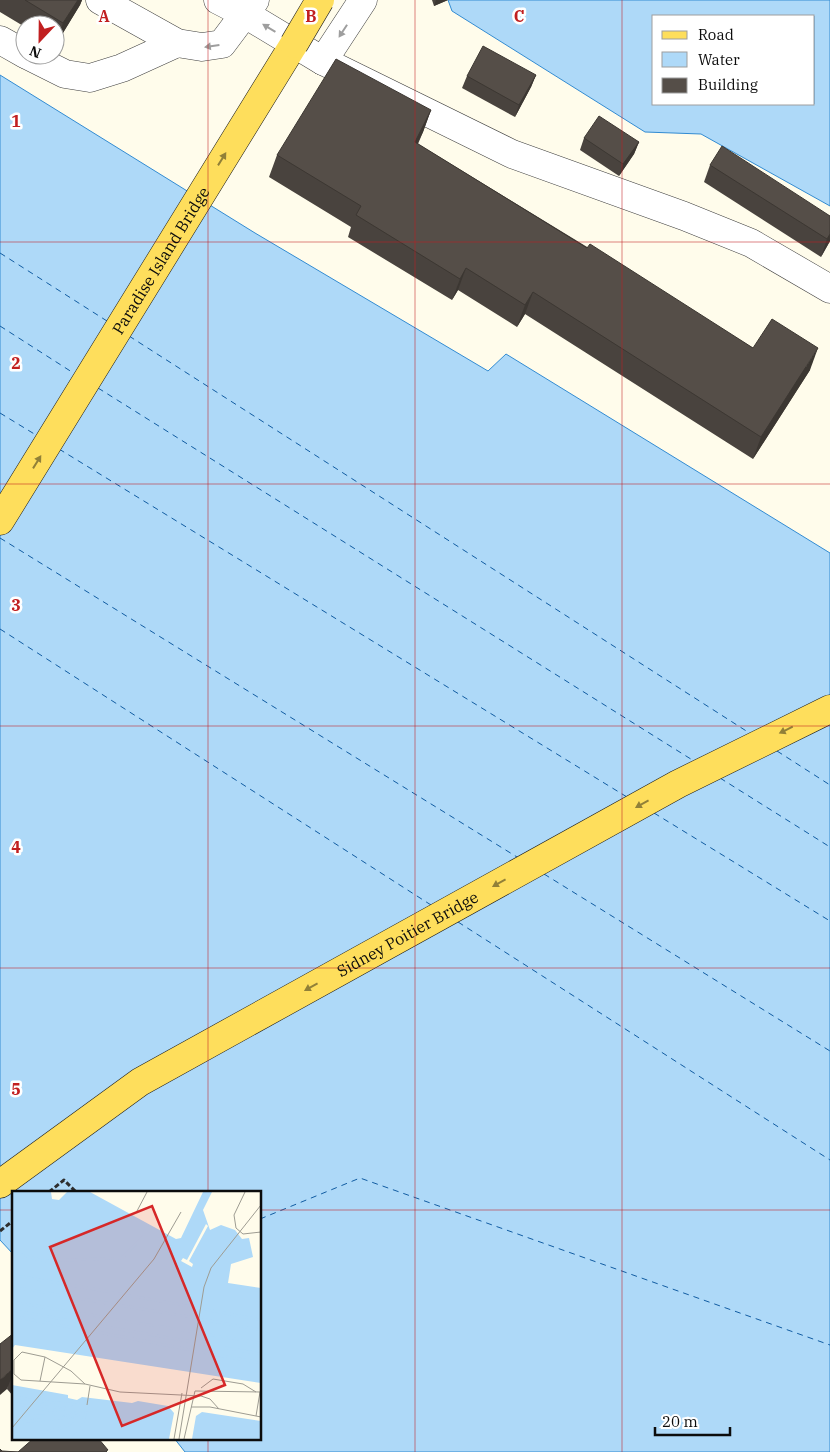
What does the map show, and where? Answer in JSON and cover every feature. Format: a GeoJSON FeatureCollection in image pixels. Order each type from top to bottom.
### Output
{"type":"FeatureCollection","features":[{"type":"Feature","properties":{"kind":"main road","name":"Paradise Island Bridge"},"geometry":{"type":"LineString","coordinates":[[0,521],[320,0]]}},
{"type":"Feature","properties":{"kind":"main road","name":"Sidney Poitier Bridge"},"geometry":{"type":"LineString","coordinates":[[0,1184],[140,1082],[678,784],[830,708]]}},
{"type":"Feature","properties":{"kind":"street"},"geometry":{"type":"LineString","coordinates":[[100,0],[178,43],[202,47],[222,44],[250,7]]}},
{"type":"Feature","properties":{"kind":"street"},"geometry":{"type":"LineString","coordinates":[[218,0],[250,7],[323,61],[512,154],[684,216],[751,243],[830,289]]}},
{"type":"Feature","properties":{"kind":"street"},"geometry":{"type":"LineString","coordinates":[[323,61],[363,0]]}},
{"type":"Feature","properties":{"kind":"street"},"geometry":{"type":"LineString","coordinates":[[0,40],[15,49]]}},
{"type":"Feature","properties":{"kind":"street"},"geometry":{"type":"LineString","coordinates":[[47,65],[65,74],[90,78],[122,68],[178,43]]}},
{"type":"Feature","properties":{"kind":"path"},"geometry":{"type":"LineString","coordinates":[[50,1191],[64,1180],[75,1191]]}},
{"type":"Feature","properties":{"kind":"path"},"geometry":{"type":"LineString","coordinates":[[0,1232],[12,1222]]}},
{"type":"Feature","properties":{"kind":"water"},"geometry":{"type":"Polygon","coordinates":[[[448,0],[830,0],[830,206],[701,134],[645,132],[452,11],[448,0]]]}},
{"type":"Feature","properties":{"kind":"water"},"geometry":{"type":"Polygon","coordinates":[[[0,75],[255,233],[488,371],[506,354],[830,553],[830,1452],[185,1452],[176,1440],[261,1440],[261,1191],[12,1191],[12,1253],[0,1240],[0,75]]]}},
{"type":"Feature","properties":{"kind":"building"},"geometry":{"type":"Polygon","coordinates":[[[25,0],[78,0],[65,20],[65,15],[50,15],[25,0]]]}},
{"type":"Feature","properties":{"kind":"building"},"geometry":{"type":"Polygon","coordinates":[[[483,46],[536,75],[519,105],[467,76],[483,46]]]}},
{"type":"Feature","properties":{"kind":"building"},"geometry":{"type":"Polygon","coordinates":[[[336,59],[431,110],[415,142],[587,248],[590,244],[753,348],[772,319],[818,348],[761,437],[533,292],[525,305],[466,268],[460,279],[356,215],[361,206],[277,155],[336,59]]]}},
{"type":"Feature","properties":{"kind":"building"},"geometry":{"type":"Polygon","coordinates":[[[599,116],[639,142],[623,164],[584,138],[599,116]]]}},
{"type":"Feature","properties":{"kind":"building"},"geometry":{"type":"Polygon","coordinates":[[[722,146],[830,216],[830,234],[827,239],[710,165],[722,146]]]}},
{"type":"Feature","properties":{"kind":"building"},"geometry":{"type":"Polygon","coordinates":[[[12,1335],[12,1370],[0,1380],[0,1344],[12,1335]]]}},
{"type":"Feature","properties":{"kind":"building"},"geometry":{"type":"Polygon","coordinates":[[[32,1440],[100,1440],[108,1450],[107,1452],[18,1452],[32,1440]]]}},
{"type":"Feature","properties":{"kind":"ferry route"},"geometry":{"type":"LineString","coordinates":[[0,253],[107,321]]}},
{"type":"Feature","properties":{"kind":"ferry route"},"geometry":{"type":"LineString","coordinates":[[0,326],[75,374]]}},
{"type":"Feature","properties":{"kind":"ferry route"},"geometry":{"type":"LineString","coordinates":[[129,336],[751,734]]}},
{"type":"Feature","properties":{"kind":"ferry route"},"geometry":{"type":"LineString","coordinates":[[98,388],[694,761]]}},
{"type":"Feature","properties":{"kind":"ferry route"},"geometry":{"type":"LineString","coordinates":[[0,413],[36,435]]}},
{"type":"Feature","properties":{"kind":"ferry route"},"geometry":{"type":"LineString","coordinates":[[59,449],[627,797]]}},
{"type":"Feature","properties":{"kind":"ferry route"},"geometry":{"type":"LineString","coordinates":[[0,538],[517,857]]}},
{"type":"Feature","properties":{"kind":"ferry route"},"geometry":{"type":"LineString","coordinates":[[0,629],[431,905]]}},
{"type":"Feature","properties":{"kind":"ferry route"},"geometry":{"type":"LineString","coordinates":[[777,751],[830,785]]}},
{"type":"Feature","properties":{"kind":"ferry route"},"geometry":{"type":"LineString","coordinates":[[720,778],[830,847]]}},
{"type":"Feature","properties":{"kind":"ferry route"},"geometry":{"type":"LineString","coordinates":[[654,813],[830,921]]}},
{"type":"Feature","properties":{"kind":"ferry route"},"geometry":{"type":"LineString","coordinates":[[544,874],[830,1051]]}},
{"type":"Feature","properties":{"kind":"ferry route"},"geometry":{"type":"LineString","coordinates":[[458,922],[830,1160]]}},
{"type":"Feature","properties":{"kind":"ferry route"},"geometry":{"type":"LineString","coordinates":[[261,1219],[360,1178],[830,1345]]}}]}
